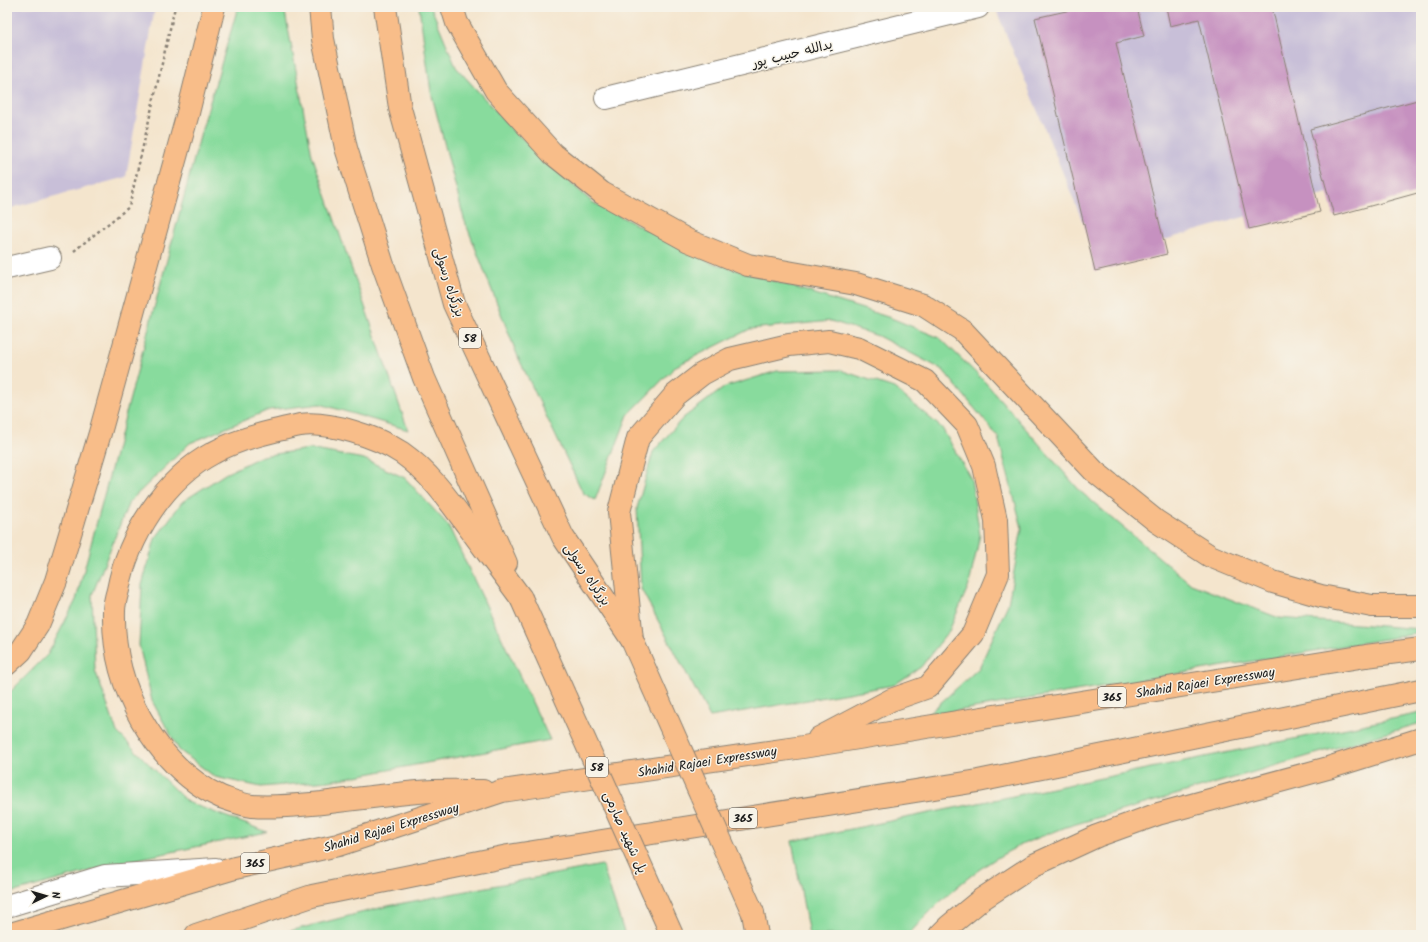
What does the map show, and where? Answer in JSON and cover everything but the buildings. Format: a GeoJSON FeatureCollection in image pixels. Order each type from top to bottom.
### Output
{"type":"FeatureCollection","features":[{"type":"Feature","properties":{"kind":"highway"},"geometry":{"type":"LineString","coordinates":[[7,664],[21,650],[38,625],[56,582],[100,433],[188,113],[214,7]]}},
{"type":"Feature","properties":{"kind":"highway","name":"58"},"geometry":{"type":"LineString","coordinates":[[320,7],[324,39],[346,148],[383,265],[424,378],[521,598]]}},
{"type":"Feature","properties":{"kind":"highway","name":"بزرگراه رسولی"},"geometry":{"type":"LineString","coordinates":[[386,7],[400,108],[454,304],[563,537],[632,640]]}},
{"type":"Feature","properties":{"kind":"highway"},"geometry":{"type":"LineString","coordinates":[[452,7],[456,23],[496,91],[553,154],[602,193],[689,241],[748,265],[856,284],[923,305],[962,330],[1094,470],[1156,521],[1210,556],[1273,582],[1321,596],[1372,606],[1421,606]]}},
{"type":"Feature","properties":{"kind":"highway"},"geometry":{"type":"LineString","coordinates":[[632,640],[619,512],[638,438],[675,395],[702,374],[730,359],[789,345],[829,342],[859,348],[925,381],[967,425],[984,466],[996,520],[998,574],[973,634],[928,687],[891,700],[803,746]]}},
{"type":"Feature","properties":{"kind":"highway"},"geometry":{"type":"LineString","coordinates":[[502,792],[422,791],[294,805],[249,806],[222,797],[204,788],[187,775],[172,762],[153,740],[134,706],[122,674],[115,643],[114,609],[120,577],[130,550],[142,526],[168,488],[191,468],[212,453],[255,435],[302,425],[332,427],[355,432],[378,440],[402,453],[437,484],[521,598]]}},
{"type":"Feature","properties":{"kind":"highway","name":"پل شهید صارمی"},"geometry":{"type":"LineString","coordinates":[[521,598],[672,935]]}},
{"type":"Feature","properties":{"kind":"highway","name":"58"},"geometry":{"type":"LineString","coordinates":[[632,640],[753,913],[757,935]]}},
{"type":"Feature","properties":{"kind":"highway","name":"Shahid Rajaei Expressway"},"geometry":{"type":"LineString","coordinates":[[7,934],[235,868],[338,845],[502,792],[803,746],[1366,656],[1421,649]]}},
{"type":"Feature","properties":{"kind":"highway","name":"365"},"geometry":{"type":"LineString","coordinates":[[196,935],[312,896],[508,856],[978,781],[1421,690]]}},
{"type":"Feature","properties":{"kind":"highway"},"geometry":{"type":"LineString","coordinates":[[940,935],[948,926],[982,899],[1034,865],[1097,836],[1158,814],[1328,768],[1421,739]]}},
{"type":"Feature","properties":{"kind":"street","name":"یدالله حبیب پور"},"geometry":{"type":"LineString","coordinates":[[606,98],[978,7]]}},
{"type":"Feature","properties":{"kind":"street"},"geometry":{"type":"LineString","coordinates":[[7,268],[50,258]]}},
{"type":"Feature","properties":{"kind":"street"},"geometry":{"type":"LineString","coordinates":[[7,906],[105,876],[235,868]]}},
{"type":"Feature","properties":{"kind":"path"},"geometry":{"type":"LineString","coordinates":[[50,258],[74,251],[129,207],[175,7]]}},
{"type":"Feature","properties":{"kind":"shaded area"},"geometry":{"type":"Polygon","coordinates":[[[7,7],[155,7],[126,177],[7,209],[7,7]]]}},
{"type":"Feature","properties":{"kind":"shaded area"},"geometry":{"type":"Polygon","coordinates":[[[995,7],[1421,7],[1421,166],[1098,259],[995,7]]]}},
{"type":"Feature","properties":{"kind":"green space"},"geometry":{"type":"Polygon","coordinates":[[[238,7],[284,7],[312,155],[408,430],[320,404],[269,410],[190,443],[129,502],[92,595],[95,670],[117,732],[187,802],[267,832],[119,863],[7,894],[7,695],[48,654],[76,600],[202,129],[238,7]]]}},
{"type":"Feature","properties":{"kind":"green space"},"geometry":{"type":"Polygon","coordinates":[[[419,7],[431,7],[456,67],[512,129],[592,202],[710,262],[891,318],[940,338],[985,382],[1081,492],[1191,584],[1279,618],[1421,629],[1421,633],[926,716],[979,668],[1008,604],[1022,528],[998,437],[943,370],[878,336],[831,321],[750,329],[676,366],[628,415],[595,500],[583,493],[518,357],[464,219],[431,92],[419,7]]]}},
{"type":"Feature","properties":{"kind":"green space"},"geometry":{"type":"Polygon","coordinates":[[[840,370],[894,388],[942,428],[971,479],[980,535],[969,585],[949,631],[921,667],[894,685],[710,717],[641,589],[637,508],[653,452],[683,418],[725,387],[777,371],[840,370]]]}},
{"type":"Feature","properties":{"kind":"green space"},"geometry":{"type":"Polygon","coordinates":[[[309,449],[364,459],[405,478],[448,525],[550,740],[329,781],[261,787],[215,777],[179,750],[152,701],[139,645],[142,585],[155,539],[182,502],[225,474],[262,456],[309,449]]]}},
{"type":"Feature","properties":{"kind":"green space"},"geometry":{"type":"Polygon","coordinates":[[[1421,713],[1421,723],[1066,827],[1029,841],[1001,855],[972,875],[932,909],[908,935],[809,935],[792,841],[1421,713]]]}},
{"type":"Feature","properties":{"kind":"green space"},"geometry":{"type":"Polygon","coordinates":[[[602,865],[625,935],[274,935],[388,906],[602,865]]]}}]}
